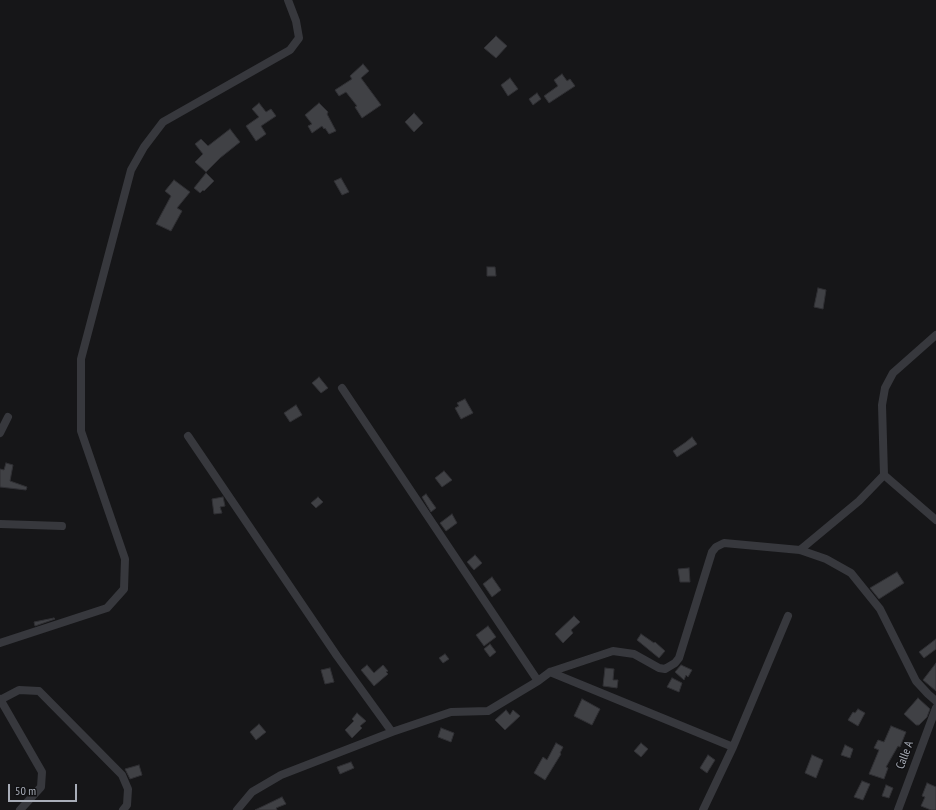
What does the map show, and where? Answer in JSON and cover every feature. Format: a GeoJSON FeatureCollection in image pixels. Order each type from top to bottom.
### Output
{"type":"FeatureCollection","features":[{"type":"Feature","properties":{"kind":"street"},"geometry":{"type":"LineString","coordinates":[[0,643],[108,608],[124,589],[125,559],[81,431],[81,359],[132,170],[144,147],[163,122],[290,50],[299,38],[296,21],[288,0]]}},
{"type":"Feature","properties":{"kind":"street"},"geometry":{"type":"LineString","coordinates":[[800,550],[859,502],[884,475],[882,406],[884,388],[893,373],[936,335]]}},
{"type":"Feature","properties":{"kind":"street"},"geometry":{"type":"LineString","coordinates":[[342,388],[538,681]]}},
{"type":"Feature","properties":{"kind":"street"},"geometry":{"type":"LineString","coordinates":[[0,433],[8,417]]}},
{"type":"Feature","properties":{"kind":"street"},"geometry":{"type":"LineString","coordinates":[[188,436],[337,656],[392,732]]}},
{"type":"Feature","properties":{"kind":"street"},"geometry":{"type":"LineString","coordinates":[[884,475],[936,520]]}},
{"type":"Feature","properties":{"kind":"street"},"geometry":{"type":"LineString","coordinates":[[0,524],[62,526]]}},
{"type":"Feature","properties":{"kind":"street"},"geometry":{"type":"LineString","coordinates":[[237,810],[252,792],[281,775],[392,732],[451,712],[488,711],[538,681],[550,672],[614,650],[634,654],[659,668],[665,669],[675,663],[679,658],[712,552],[716,547],[724,543],[800,550],[826,559],[851,572],[880,609],[916,681],[936,701]]}},
{"type":"Feature","properties":{"kind":"street"},"geometry":{"type":"LineString","coordinates":[[703,810],[733,747],[788,616]]}},
{"type":"Feature","properties":{"kind":"street"},"geometry":{"type":"LineString","coordinates":[[550,672],[733,747]]}},
{"type":"Feature","properties":{"kind":"street"},"geometry":{"type":"LineString","coordinates":[[20,810],[41,787],[42,772],[0,699],[19,690],[39,691],[122,775],[128,788],[127,805],[123,810]]}},
{"type":"Feature","properties":{"kind":"street","name":"Calle A"},"geometry":{"type":"LineString","coordinates":[[898,810],[936,708]]}},
{"type":"Feature","properties":{"kind":"building"},"geometry":{"type":"Polygon","coordinates":[[[496,36],[507,46],[496,58],[484,48],[496,36]]]}},
{"type":"Feature","properties":{"kind":"building"},"geometry":{"type":"Polygon","coordinates":[[[363,64],[369,71],[361,78],[381,105],[362,118],[355,107],[357,106],[346,92],[339,96],[335,90],[352,79],[350,76],[363,64]]]}},
{"type":"Feature","properties":{"kind":"building"},"geometry":{"type":"Polygon","coordinates":[[[562,74],[567,81],[570,79],[575,86],[549,103],[544,96],[558,86],[554,80],[562,74]]]}},
{"type":"Feature","properties":{"kind":"building"},"geometry":{"type":"Polygon","coordinates":[[[510,78],[518,89],[508,96],[501,85],[510,78]]]}},
{"type":"Feature","properties":{"kind":"building"},"geometry":{"type":"Polygon","coordinates":[[[537,93],[541,99],[533,105],[529,99],[537,93]]]}},
{"type":"Feature","properties":{"kind":"building"},"geometry":{"type":"Polygon","coordinates":[[[259,103],[266,112],[271,109],[276,116],[261,126],[266,134],[256,141],[246,126],[259,117],[252,109],[259,103]]]}},
{"type":"Feature","properties":{"kind":"building"},"geometry":{"type":"Polygon","coordinates":[[[319,103],[328,112],[327,114],[336,131],[329,134],[322,126],[312,133],[308,126],[312,124],[305,115],[319,103]]]}},
{"type":"Feature","properties":{"kind":"building"},"geometry":{"type":"Polygon","coordinates":[[[414,113],[423,123],[414,132],[405,122],[414,113]]]}},
{"type":"Feature","properties":{"kind":"building"},"geometry":{"type":"Polygon","coordinates":[[[230,129],[240,142],[220,158],[206,172],[195,162],[203,154],[195,144],[201,139],[208,146],[230,129]]]}},
{"type":"Feature","properties":{"kind":"building"},"geometry":{"type":"Polygon","coordinates":[[[206,173],[214,181],[200,193],[194,188],[206,173]]]}},
{"type":"Feature","properties":{"kind":"building"},"geometry":{"type":"Polygon","coordinates":[[[341,178],[349,192],[342,195],[334,181],[341,178]]]}},
{"type":"Feature","properties":{"kind":"building"},"geometry":{"type":"Polygon","coordinates":[[[174,180],[190,192],[177,208],[182,211],[171,231],[156,224],[171,196],[165,191],[174,180]]]}},
{"type":"Feature","properties":{"kind":"building"},"geometry":{"type":"Polygon","coordinates":[[[487,267],[495,267],[496,276],[487,276],[487,267]]]}},
{"type":"Feature","properties":{"kind":"building"},"geometry":{"type":"Polygon","coordinates":[[[818,288],[826,290],[823,309],[814,307],[818,288]]]}},
{"type":"Feature","properties":{"kind":"building"},"geometry":{"type":"Polygon","coordinates":[[[319,377],[328,388],[321,393],[312,383],[319,377]]]}},
{"type":"Feature","properties":{"kind":"building"},"geometry":{"type":"Polygon","coordinates":[[[465,399],[473,413],[461,419],[455,408],[459,406],[457,403],[465,399]]]}},
{"type":"Feature","properties":{"kind":"building"},"geometry":{"type":"Polygon","coordinates":[[[296,405],[302,415],[290,422],[284,413],[296,405]]]}},
{"type":"Feature","properties":{"kind":"building"},"geometry":{"type":"Polygon","coordinates":[[[692,437],[697,444],[677,457],[673,451],[692,437]]]}},
{"type":"Feature","properties":{"kind":"building"},"geometry":{"type":"Polygon","coordinates":[[[6,463],[13,465],[10,481],[27,487],[26,490],[0,487],[0,469],[4,470],[6,463]]]}},
{"type":"Feature","properties":{"kind":"building"},"geometry":{"type":"Polygon","coordinates":[[[444,471],[452,480],[442,487],[435,478],[444,471]]]}},
{"type":"Feature","properties":{"kind":"building"},"geometry":{"type":"Polygon","coordinates":[[[426,494],[436,508],[431,512],[422,497],[426,494]]]}},
{"type":"Feature","properties":{"kind":"building"},"geometry":{"type":"Polygon","coordinates":[[[223,497],[225,506],[220,507],[222,513],[214,514],[212,499],[223,497]]]}},
{"type":"Feature","properties":{"kind":"building"},"geometry":{"type":"Polygon","coordinates":[[[318,497],[323,502],[316,508],[311,503],[318,497]]]}},
{"type":"Feature","properties":{"kind":"building"},"geometry":{"type":"Polygon","coordinates":[[[452,514],[457,523],[446,531],[440,523],[452,514]]]}},
{"type":"Feature","properties":{"kind":"building"},"geometry":{"type":"Polygon","coordinates":[[[475,555],[482,563],[474,570],[467,562],[475,555]]]}},
{"type":"Feature","properties":{"kind":"building"},"geometry":{"type":"Polygon","coordinates":[[[689,568],[690,582],[680,582],[678,569],[689,568]]]}},
{"type":"Feature","properties":{"kind":"building"},"geometry":{"type":"Polygon","coordinates":[[[897,572],[904,583],[879,599],[870,588],[897,572]]]}},
{"type":"Feature","properties":{"kind":"building"},"geometry":{"type":"Polygon","coordinates":[[[492,577],[501,590],[492,597],[483,584],[492,577]]]}},
{"type":"Feature","properties":{"kind":"building"},"geometry":{"type":"Polygon","coordinates":[[[574,616],[580,622],[571,630],[573,633],[563,643],[555,634],[574,616]]]}},
{"type":"Feature","properties":{"kind":"building"},"geometry":{"type":"Polygon","coordinates":[[[55,619],[35,626],[34,622],[55,619]]]}},
{"type":"Feature","properties":{"kind":"building"},"geometry":{"type":"Polygon","coordinates":[[[488,626],[496,637],[484,646],[476,635],[488,626]]]}},
{"type":"Feature","properties":{"kind":"building"},"geometry":{"type":"Polygon","coordinates":[[[641,634],[654,643],[655,642],[665,651],[659,658],[637,640],[641,634]]]}},
{"type":"Feature","properties":{"kind":"building"},"geometry":{"type":"Polygon","coordinates":[[[936,639],[936,649],[924,658],[919,652],[936,639]]]}},
{"type":"Feature","properties":{"kind":"building"},"geometry":{"type":"Polygon","coordinates":[[[490,644],[496,652],[490,657],[484,649],[490,644]]]}},
{"type":"Feature","properties":{"kind":"building"},"geometry":{"type":"Polygon","coordinates":[[[445,654],[449,659],[443,663],[439,658],[445,654]]]}},
{"type":"Feature","properties":{"kind":"building"},"geometry":{"type":"Polygon","coordinates":[[[936,663],[936,691],[923,680],[936,663]]]}},
{"type":"Feature","properties":{"kind":"building"},"geometry":{"type":"Polygon","coordinates":[[[367,665],[374,673],[383,665],[388,671],[386,672],[388,674],[374,686],[361,670],[367,665]]]}},
{"type":"Feature","properties":{"kind":"building"},"geometry":{"type":"Polygon","coordinates":[[[681,665],[692,670],[688,677],[686,675],[684,680],[675,672],[681,665]]]}},
{"type":"Feature","properties":{"kind":"building"},"geometry":{"type":"Polygon","coordinates":[[[330,668],[334,682],[325,684],[321,670],[330,668]]]}},
{"type":"Feature","properties":{"kind":"building"},"geometry":{"type":"Polygon","coordinates":[[[605,668],[614,669],[613,680],[618,680],[617,688],[603,686],[605,668]]]}},
{"type":"Feature","properties":{"kind":"building"},"geometry":{"type":"Polygon","coordinates":[[[672,678],[682,683],[679,692],[667,687],[672,678]]]}},
{"type":"Feature","properties":{"kind":"building"},"geometry":{"type":"Polygon","coordinates":[[[918,698],[930,709],[927,717],[919,725],[916,725],[904,714],[918,698]]]}},
{"type":"Feature","properties":{"kind":"building"},"geometry":{"type":"Polygon","coordinates":[[[582,699],[600,709],[592,725],[574,716],[582,699]]]}},
{"type":"Feature","properties":{"kind":"building"},"geometry":{"type":"Polygon","coordinates":[[[858,709],[865,713],[858,726],[848,720],[853,712],[855,713],[858,709]]]}},
{"type":"Feature","properties":{"kind":"building"},"geometry":{"type":"Polygon","coordinates":[[[506,710],[510,715],[513,710],[520,716],[505,730],[495,720],[506,710]]]}},
{"type":"Feature","properties":{"kind":"building"},"geometry":{"type":"Polygon","coordinates":[[[357,713],[366,721],[360,726],[362,728],[352,738],[345,730],[354,721],[352,719],[357,713]]]}},
{"type":"Feature","properties":{"kind":"building"},"geometry":{"type":"Polygon","coordinates":[[[259,724],[266,732],[256,740],[250,732],[259,724]]]}},
{"type":"Feature","properties":{"kind":"building"},"geometry":{"type":"Polygon","coordinates":[[[891,726],[906,732],[900,747],[898,746],[886,767],[888,768],[884,779],[869,774],[879,750],[874,748],[878,740],[884,742],[891,726]]]}},
{"type":"Feature","properties":{"kind":"building"},"geometry":{"type":"Polygon","coordinates":[[[441,728],[454,733],[451,742],[438,737],[441,728]]]}},
{"type":"Feature","properties":{"kind":"building"},"geometry":{"type":"Polygon","coordinates":[[[556,743],[563,747],[560,753],[561,754],[545,780],[534,773],[543,757],[547,760],[556,743]]]}},
{"type":"Feature","properties":{"kind":"building"},"geometry":{"type":"Polygon","coordinates":[[[641,743],[648,749],[641,757],[634,751],[641,743]]]}},
{"type":"Feature","properties":{"kind":"building"},"geometry":{"type":"Polygon","coordinates":[[[845,745],[853,749],[850,758],[841,755],[845,745]]]}},
{"type":"Feature","properties":{"kind":"building"},"geometry":{"type":"Polygon","coordinates":[[[708,755],[715,760],[707,773],[700,768],[708,755]]]}},
{"type":"Feature","properties":{"kind":"building"},"geometry":{"type":"Polygon","coordinates":[[[812,755],[823,760],[816,778],[805,773],[812,755]]]}},
{"type":"Feature","properties":{"kind":"building"},"geometry":{"type":"Polygon","coordinates":[[[351,762],[354,768],[340,774],[337,767],[351,762]]]}},
{"type":"Feature","properties":{"kind":"building"},"geometry":{"type":"Polygon","coordinates":[[[139,765],[142,775],[130,779],[125,769],[139,765]]]}},
{"type":"Feature","properties":{"kind":"building"},"geometry":{"type":"Polygon","coordinates":[[[862,781],[870,784],[863,800],[854,797],[862,781]]]}},
{"type":"Feature","properties":{"kind":"building"},"geometry":{"type":"Polygon","coordinates":[[[927,783],[936,787],[936,810],[931,810],[921,806],[925,797],[922,796],[927,783]]]}},
{"type":"Feature","properties":{"kind":"building"},"geometry":{"type":"Polygon","coordinates":[[[886,785],[893,788],[889,798],[882,796],[886,785]]]}},
{"type":"Feature","properties":{"kind":"building"},"geometry":{"type":"Polygon","coordinates":[[[282,797],[286,804],[276,808],[277,810],[255,810],[282,797]]]}}]}
